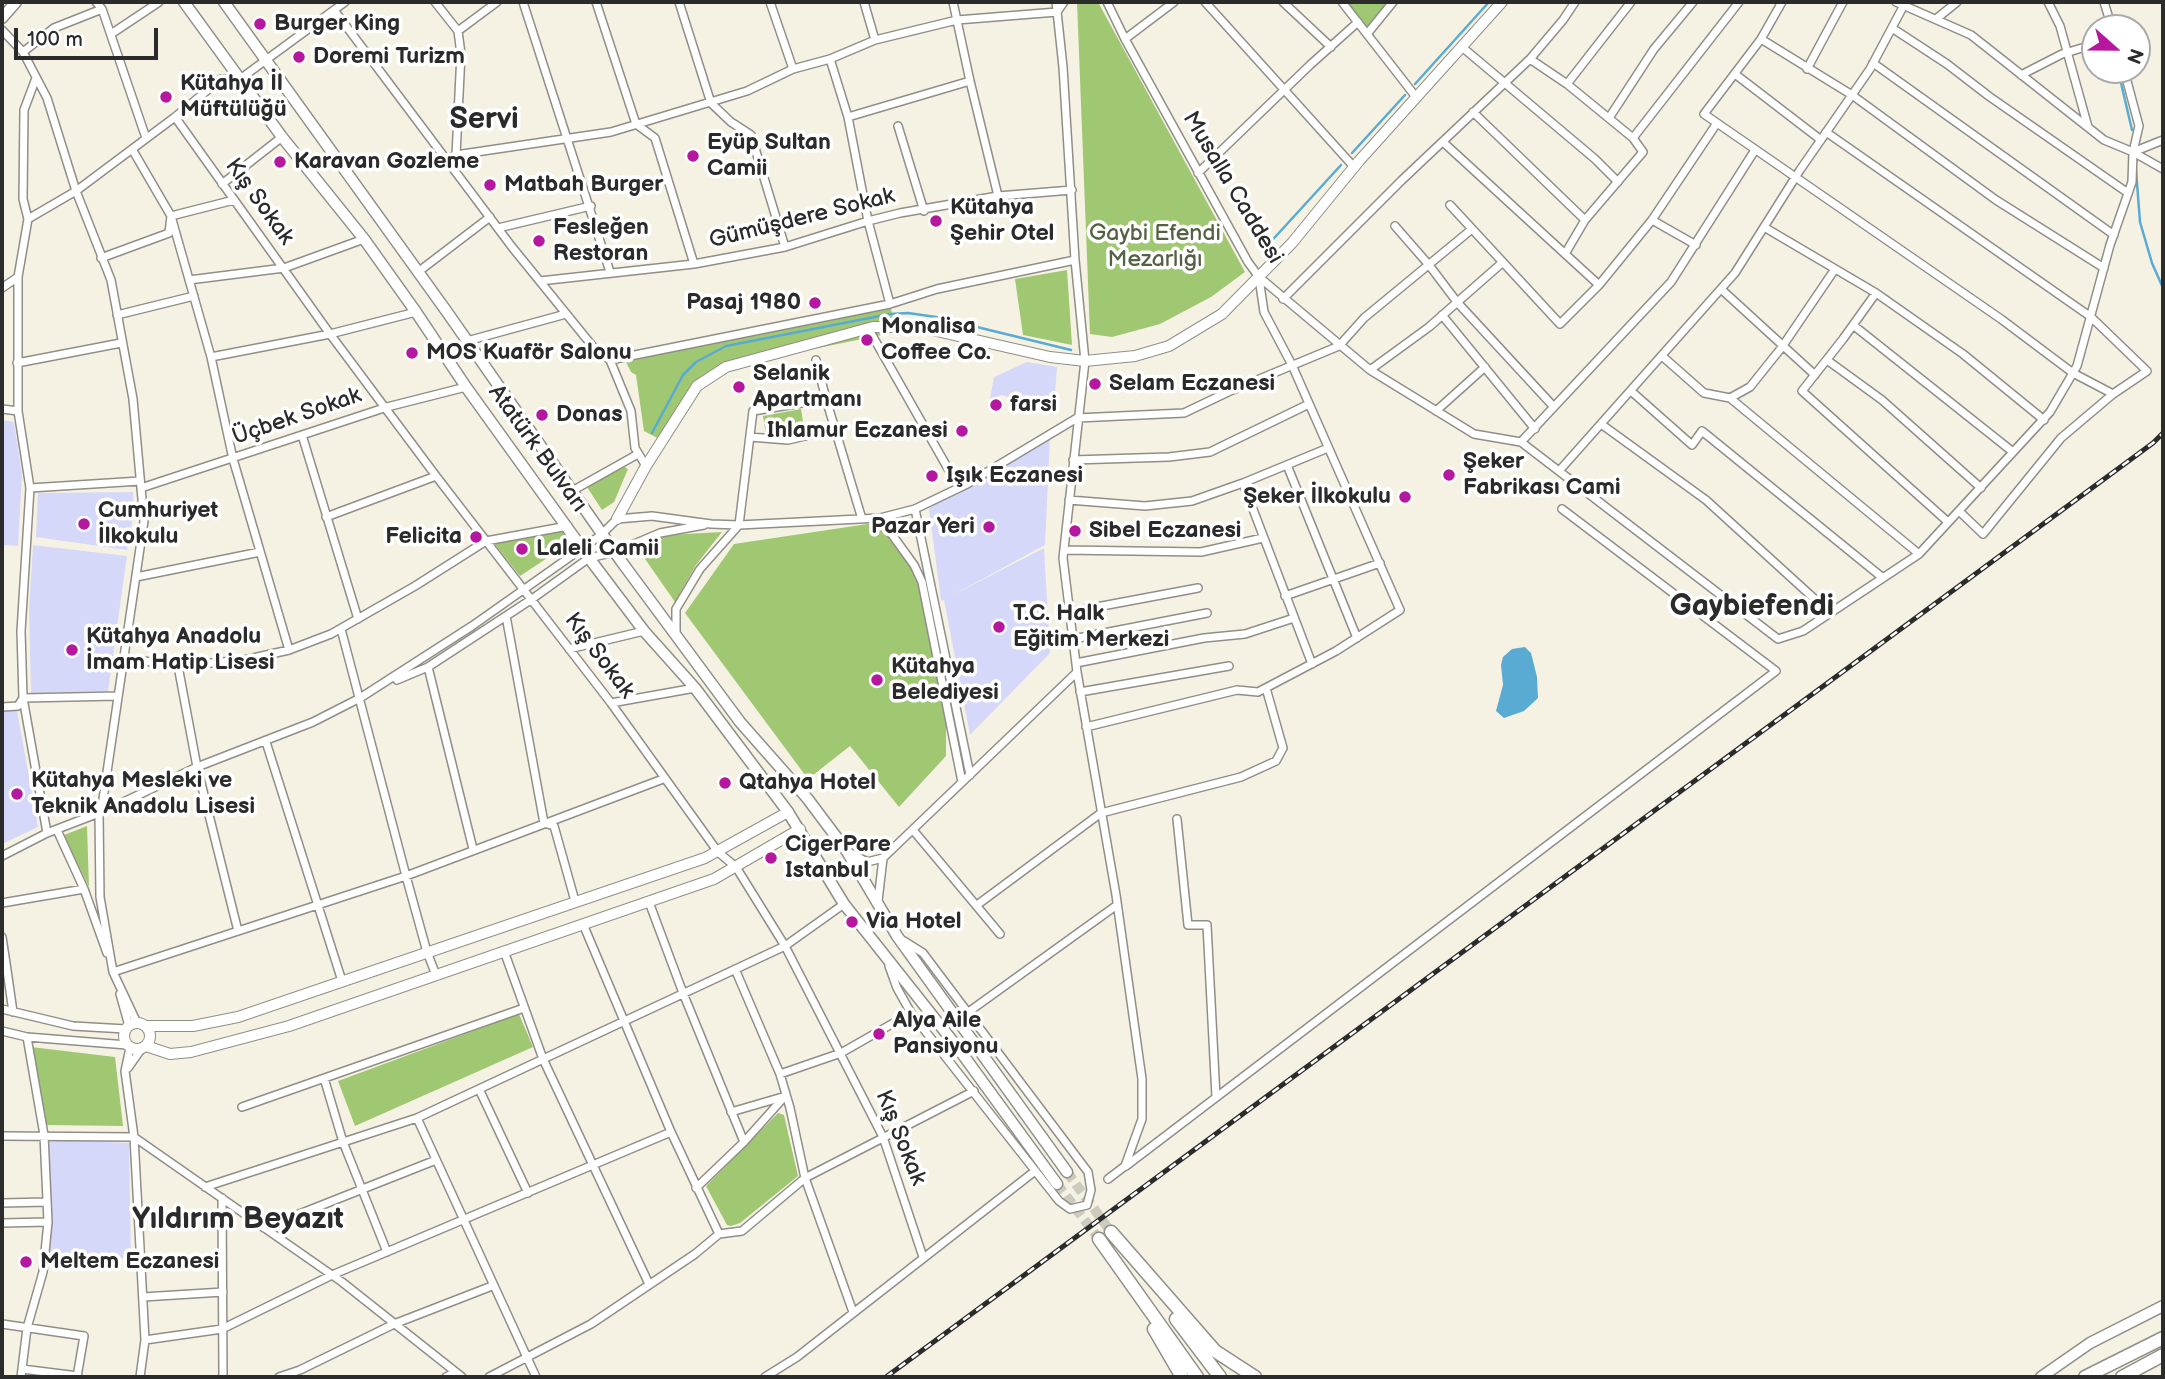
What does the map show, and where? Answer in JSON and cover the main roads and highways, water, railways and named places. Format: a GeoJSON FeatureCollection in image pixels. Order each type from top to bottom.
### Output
{"type":"FeatureCollection","features":[{"type":"Feature","properties":{"kind":"highway"},"geometry":{"type":"LineString","coordinates":[[1220,1377],[1111,1232],[1215,1351],[1255,1377]]}},
{"type":"Feature","properties":{"kind":"highway"},"geometry":{"type":"LineString","coordinates":[[1182,1377],[1099,1239],[1197,1377]]}},
{"type":"Feature","properties":{"kind":"highway"},"geometry":{"type":"LineString","coordinates":[[2085,1377],[2163,1338]]}},
{"type":"Feature","properties":{"kind":"highway"},"geometry":{"type":"LineString","coordinates":[[2122,1377],[2163,1355]]}},
{"type":"Feature","properties":{"kind":"main road","name":"Atatürk Bulvarı"},"geometry":{"type":"LineString","coordinates":[[184,2],[282,137],[364,239],[466,387],[644,631],[695,688],[788,812],[844,904],[958,1048],[1057,1184]]}},
{"type":"Feature","properties":{"kind":"main road","name":"Atatürk Bulvarı"},"geometry":{"type":"LineString","coordinates":[[224,2],[467,341],[601,535],[740,723],[807,798],[846,850],[897,936],[1067,1172]]}},
{"type":"Feature","properties":{"kind":"main road"},"geometry":{"type":"LineString","coordinates":[[2,18],[9,6]]}},
{"type":"Feature","properties":{"kind":"main road"},"geometry":{"type":"LineString","coordinates":[[788,812],[807,798]]}},
{"type":"Feature","properties":{"kind":"main road"},"geometry":{"type":"LineString","coordinates":[[2041,1377],[2090,1343],[2163,1306]]}},
{"type":"Feature","properties":{"kind":"water"},"geometry":{"type":"Polygon","coordinates":[[[1525,647],[1531,653],[1537,677],[1538,698],[1524,711],[1504,718],[1496,711],[1503,685],[1503,657],[1512,649],[1525,647]]]}},
{"type":"Feature","properties":{"kind":"waterway"},"geometry":{"type":"LineString","coordinates":[[1415,84],[1489,2]]}},
{"type":"Feature","properties":{"kind":"waterway"},"geometry":{"type":"LineString","coordinates":[[2121,84],[2132,130]]}},
{"type":"Feature","properties":{"kind":"waterway"},"geometry":{"type":"LineString","coordinates":[[1352,153],[1405,95]]}},
{"type":"Feature","properties":{"kind":"waterway"},"geometry":{"type":"LineString","coordinates":[[1266,247],[1341,165]]}},
{"type":"Feature","properties":{"kind":"waterway"},"geometry":{"type":"LineString","coordinates":[[2136,170],[2140,222],[2152,263],[2163,288]]}},
{"type":"Feature","properties":{"kind":"waterway"},"geometry":{"type":"LineString","coordinates":[[652,433],[683,375],[696,362],[726,346],[890,314],[908,313],[936,317],[1071,350]]}},
{"type":"Feature","properties":{"kind":"tunnel"},"geometry":{"type":"LineString","coordinates":[[1067,1172],[1111,1232]]}},
{"type":"Feature","properties":{"kind":"tunnel"},"geometry":{"type":"LineString","coordinates":[[1057,1184],[1099,1239]]}},
{"type":"Feature","properties":{"kind":"railway"},"geometry":{"type":"LineString","coordinates":[[886,1377],[2163,433]]}},
{"type":"Feature","properties":{"kind":"place","name":"Burger King"},"geometry":{"type":"Point","coordinates":[260,24]}},
{"type":"Feature","properties":{"kind":"place","name":"Doremi Turizm"},"geometry":{"type":"Point","coordinates":[299,57]}},
{"type":"Feature","properties":{"kind":"place","name":"Kütahya İl Müftülüğü"},"geometry":{"type":"Point","coordinates":[166,97]}},
{"type":"Feature","properties":{"kind":"place","name":"Eyüp Sultan Camii"},"geometry":{"type":"Point","coordinates":[693,156]}},
{"type":"Feature","properties":{"kind":"place","name":"Karavan Gozleme"},"geometry":{"type":"Point","coordinates":[280,162]}},
{"type":"Feature","properties":{"kind":"place","name":"Matbah Burger"},"geometry":{"type":"Point","coordinates":[490,185]}},
{"type":"Feature","properties":{"kind":"place","name":"Kütahya Şehir Otel"},"geometry":{"type":"Point","coordinates":[936,221]}},
{"type":"Feature","properties":{"kind":"place","name":"Fesleğen Restoran"},"geometry":{"type":"Point","coordinates":[539,241]}},
{"type":"Feature","properties":{"kind":"place","name":"Pasaj 1980"},"geometry":{"type":"Point","coordinates":[815,303]}},
{"type":"Feature","properties":{"kind":"place","name":"Monalisa Coffee Co."},"geometry":{"type":"Point","coordinates":[867,340]}},
{"type":"Feature","properties":{"kind":"place","name":"MOS Kuaför Salonu"},"geometry":{"type":"Point","coordinates":[412,353]}},
{"type":"Feature","properties":{"kind":"place","name":"Selam Eczanesi"},"geometry":{"type":"Point","coordinates":[1095,384]}},
{"type":"Feature","properties":{"kind":"place","name":"Selanik Apartmanı"},"geometry":{"type":"Point","coordinates":[739,387]}},
{"type":"Feature","properties":{"kind":"place","name":"farsi"},"geometry":{"type":"Point","coordinates":[996,405]}},
{"type":"Feature","properties":{"kind":"place","name":"Donas"},"geometry":{"type":"Point","coordinates":[542,415]}},
{"type":"Feature","properties":{"kind":"place","name":"Ihlamur Eczanesi"},"geometry":{"type":"Point","coordinates":[962,431]}},
{"type":"Feature","properties":{"kind":"place","name":"Şeker Fabrikası Cami"},"geometry":{"type":"Point","coordinates":[1449,475]}},
{"type":"Feature","properties":{"kind":"place","name":"Işık Eczanesi"},"geometry":{"type":"Point","coordinates":[932,476]}},
{"type":"Feature","properties":{"kind":"place","name":"Şeker İlkokulu"},"geometry":{"type":"Point","coordinates":[1405,497]}},
{"type":"Feature","properties":{"kind":"place","name":"Cumhuriyet İlkokulu"},"geometry":{"type":"Point","coordinates":[84,524]}},
{"type":"Feature","properties":{"kind":"place","name":"Pazar Yeri"},"geometry":{"type":"Point","coordinates":[989,527]}},
{"type":"Feature","properties":{"kind":"place","name":"Sibel Eczanesi"},"geometry":{"type":"Point","coordinates":[1075,531]}},
{"type":"Feature","properties":{"kind":"place","name":"Felicita"},"geometry":{"type":"Point","coordinates":[476,537]}},
{"type":"Feature","properties":{"kind":"place","name":"Laleli Camii"},"geometry":{"type":"Point","coordinates":[522,549]}},
{"type":"Feature","properties":{"kind":"place","name":"T.C. Halk Eğitim Merkezi"},"geometry":{"type":"Point","coordinates":[999,627]}},
{"type":"Feature","properties":{"kind":"place","name":"Kütahya Anadolu İmam Hatip Lisesi"},"geometry":{"type":"Point","coordinates":[72,650]}},
{"type":"Feature","properties":{"kind":"place","name":"Kütahya Belediyesi"},"geometry":{"type":"Point","coordinates":[877,680]}},
{"type":"Feature","properties":{"kind":"place","name":"Qtahya Hotel"},"geometry":{"type":"Point","coordinates":[725,783]}},
{"type":"Feature","properties":{"kind":"place","name":"Kütahya Mesleki ve Teknik Anadolu Lisesi"},"geometry":{"type":"Point","coordinates":[17,794]}},
{"type":"Feature","properties":{"kind":"place","name":"CigerPare Istanbul"},"geometry":{"type":"Point","coordinates":[771,858]}},
{"type":"Feature","properties":{"kind":"place","name":"Via Hotel"},"geometry":{"type":"Point","coordinates":[852,922]}},
{"type":"Feature","properties":{"kind":"place","name":"Alya Aile Pansiyonu"},"geometry":{"type":"Point","coordinates":[879,1034]}},
{"type":"Feature","properties":{"kind":"place","name":"Meltem Eczanesi"},"geometry":{"type":"Point","coordinates":[26,1262]}},
{"type":"Feature","properties":{"kind":"district","name":"Servi"},"geometry":{"type":"Point","coordinates":[484,120]}},
{"type":"Feature","properties":{"kind":"district","name":"Gaybiefendi"},"geometry":{"type":"Point","coordinates":[1752,607]}},
{"type":"Feature","properties":{"kind":"district","name":"Yıldırım Beyazıt"},"geometry":{"type":"Point","coordinates":[238,1220]}},
{"type":"Feature","properties":{"kind":"park label","name":"Gaybi Efendi Mezarlığı"},"geometry":{"type":"Point","coordinates":[1155,247]}}]}
